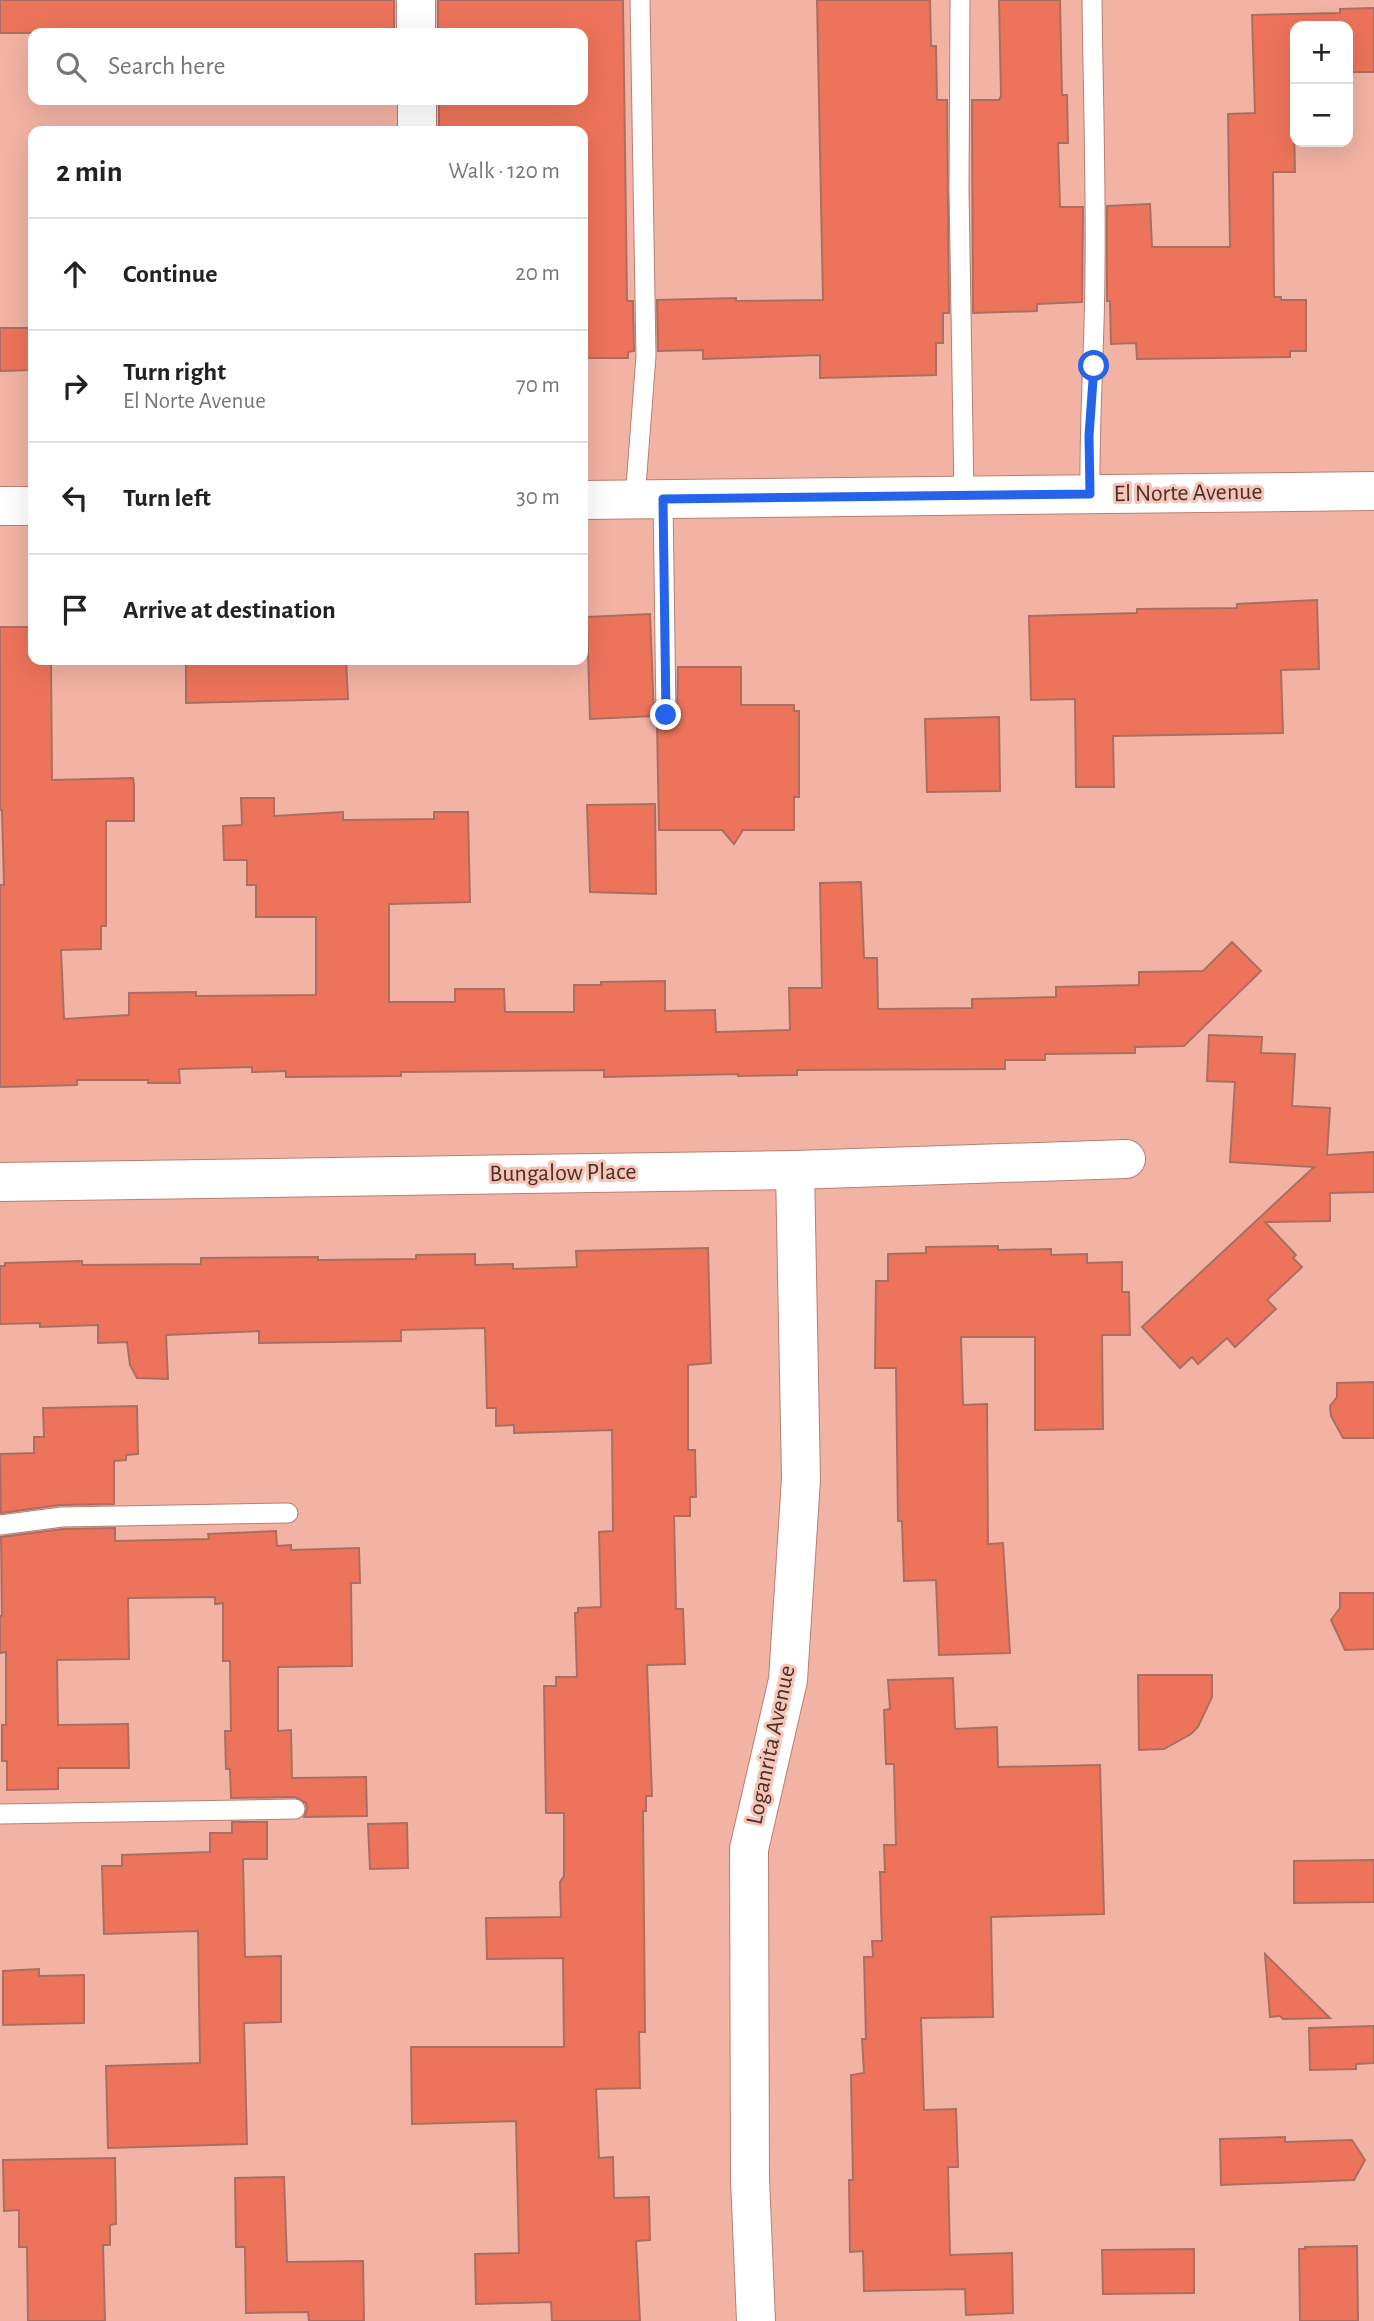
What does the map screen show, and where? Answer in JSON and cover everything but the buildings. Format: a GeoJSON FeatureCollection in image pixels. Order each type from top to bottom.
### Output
{"type":"FeatureCollection","features":[{"type":"Feature","properties":{"kind":"street"},"geometry":{"type":"LineString","coordinates":[[416,0],[416,28]]}},
{"type":"Feature","properties":{"kind":"street"},"geometry":{"type":"LineString","coordinates":[[417,105],[417,126]]}},
{"type":"Feature","properties":{"kind":"street","name":"El Norte Avenue"},"geometry":{"type":"LineString","coordinates":[[588,500],[1374,491]]}},
{"type":"Feature","properties":{"kind":"street"},"geometry":{"type":"LineString","coordinates":[[0,506],[28,506]]}},
{"type":"Feature","properties":{"kind":"street","name":"Bungalow Place"},"geometry":{"type":"LineString","coordinates":[[0,1182],[795,1170],[1126,1159]]}},
{"type":"Feature","properties":{"kind":"street","name":"Loganrita Avenue"},"geometry":{"type":"LineString","coordinates":[[756,2321],[750,2179],[749,1849],[789,1666],[801,1479],[795,1170]]}},
{"type":"Feature","properties":{"kind":"lane"},"geometry":{"type":"LineString","coordinates":[[640,0],[649,499],[666,715]]}},
{"type":"Feature","properties":{"kind":"lane"},"geometry":{"type":"LineString","coordinates":[[960,0],[959,189],[964,495]]}},
{"type":"Feature","properties":{"kind":"lane"},"geometry":{"type":"LineString","coordinates":[[1090,494],[1089,436],[1094,366],[1095,265],[1092,0]]}},
{"type":"Feature","properties":{"kind":"lane"},"geometry":{"type":"LineString","coordinates":[[0,1525],[62,1517],[288,1513]]}},
{"type":"Feature","properties":{"kind":"lane"},"geometry":{"type":"LineString","coordinates":[[0,1814],[295,1809]]}},
{"type":"Feature","properties":{"kind":"route"},"geometry":{"type":"LineString","coordinates":[[666,715],[663,499],[1090,494],[1089,436],[1094,366]]}}]}
